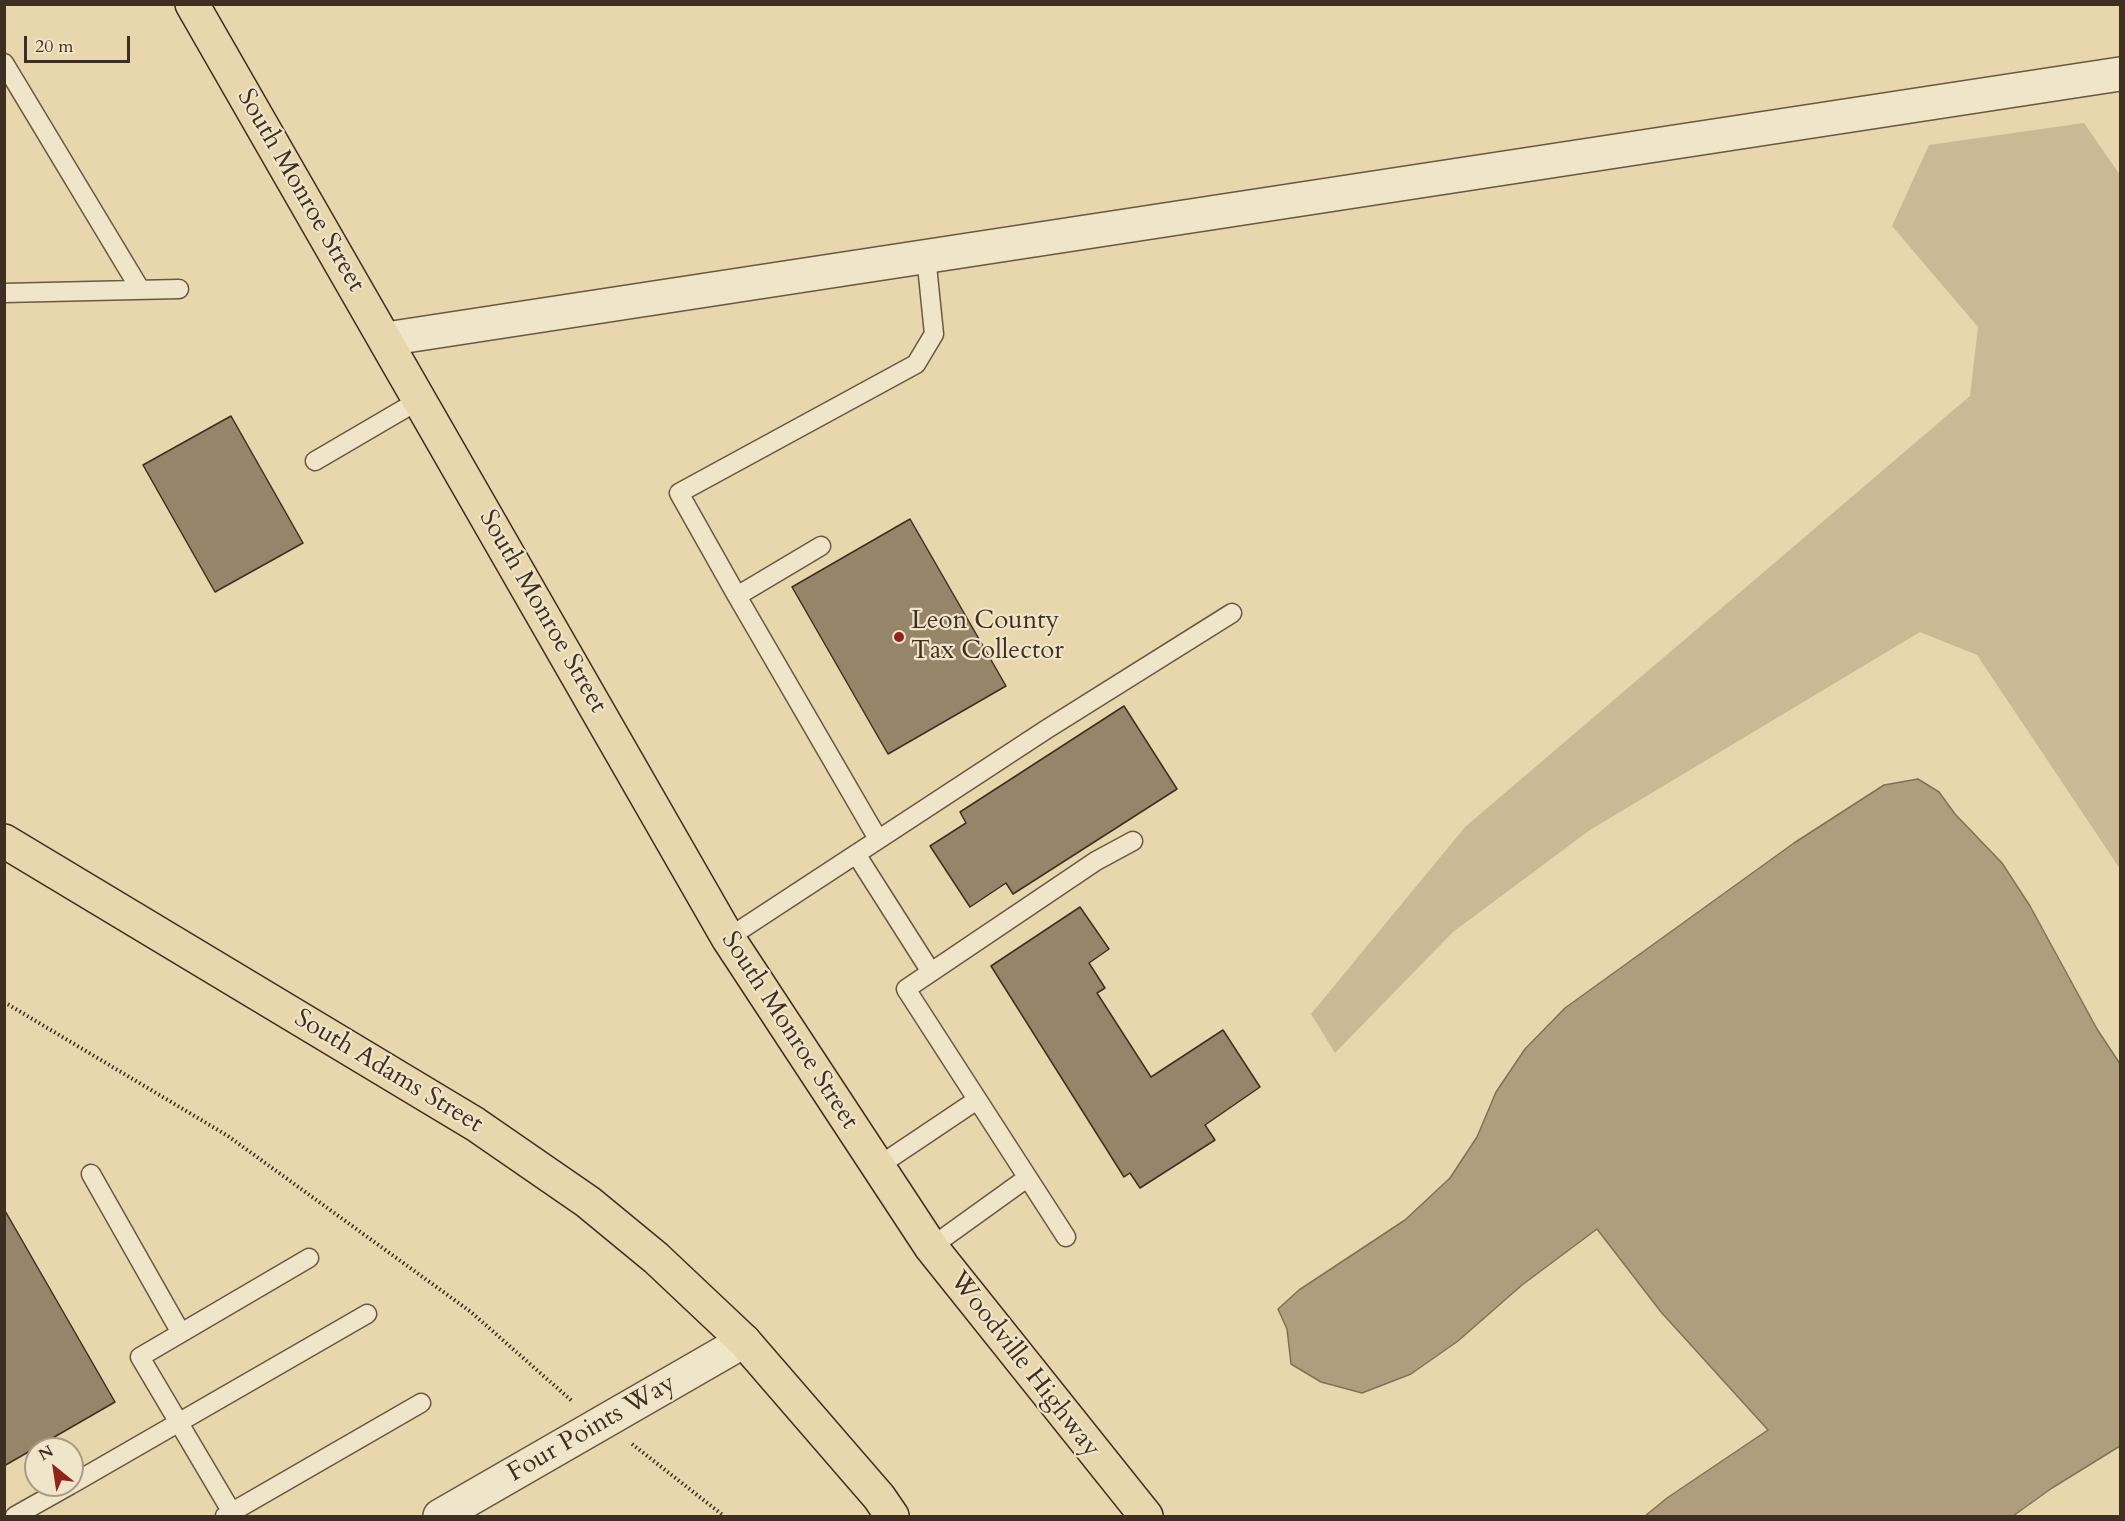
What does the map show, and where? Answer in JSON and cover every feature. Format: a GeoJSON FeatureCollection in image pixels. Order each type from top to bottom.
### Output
{"type":"FeatureCollection","features":[{"type":"Feature","properties":{"kind":"main road","name":"South Monroe Street"},"geometry":{"type":"LineString","coordinates":[[192,4],[421,399],[728,938],[907,1211]]}},
{"type":"Feature","properties":{"kind":"main road","name":"South Adams Street"},"geometry":{"type":"LineString","coordinates":[[4,841],[475,1124],[588,1202],[656,1258],[744,1341],[879,1497],[892,1516]]}},
{"type":"Feature","properties":{"kind":"main road","name":"Woodville Highway"},"geometry":{"type":"LineString","coordinates":[[907,1211],[931,1247],[1146,1516]]}},
{"type":"Feature","properties":{"kind":"street"},"geometry":{"type":"LineString","coordinates":[[386,339],[2121,74]]}},
{"type":"Feature","properties":{"kind":"street","name":"Four Points Way"},"geometry":{"type":"LineString","coordinates":[[440,1516],[744,1341]]}},
{"type":"Feature","properties":{"kind":"lane"},"geometry":{"type":"LineString","coordinates":[[4,63],[140,289]]}},
{"type":"Feature","properties":{"kind":"lane"},"geometry":{"type":"LineString","coordinates":[[878,839],[680,493],[916,364],[934,334],[926,256]]}},
{"type":"Feature","properties":{"kind":"lane"},"geometry":{"type":"LineString","coordinates":[[4,292],[179,289]]}},
{"type":"Feature","properties":{"kind":"lane"},"geometry":{"type":"LineString","coordinates":[[315,461],[421,399]]}},
{"type":"Feature","properties":{"kind":"lane"},"geometry":{"type":"LineString","coordinates":[[737,596],[821,546]]}},
{"type":"Feature","properties":{"kind":"lane"},"geometry":{"type":"LineString","coordinates":[[728,938],[878,839],[1232,613]]}},
{"type":"Feature","properties":{"kind":"lane"},"geometry":{"type":"LineString","coordinates":[[1066,1237],[906,989],[1096,861],[1132,841]]}},
{"type":"Feature","properties":{"kind":"lane"},"geometry":{"type":"LineString","coordinates":[[855,854],[931,972]]}},
{"type":"Feature","properties":{"kind":"lane"},"geometry":{"type":"LineString","coordinates":[[877,1167],[977,1100]]}},
{"type":"Feature","properties":{"kind":"lane"},"geometry":{"type":"LineString","coordinates":[[91,1174],[182,1333]]}},
{"type":"Feature","properties":{"kind":"lane"},"geometry":{"type":"LineString","coordinates":[[931,1247],[1027,1178]]}},
{"type":"Feature","properties":{"kind":"lane"},"geometry":{"type":"LineString","coordinates":[[309,1258],[140,1358],[230,1515],[421,1403]]}},
{"type":"Feature","properties":{"kind":"lane"},"geometry":{"type":"LineString","coordinates":[[84,1477],[367,1314]]}},
{"type":"Feature","properties":{"kind":"lane"},"geometry":{"type":"LineString","coordinates":[[15,1516],[48,1497]]}},
{"type":"Feature","properties":{"kind":"path"},"geometry":{"type":"LineString","coordinates":[[4,1002],[228,1136],[471,1312],[579,1407],[603,1421],[724,1516]]}},
{"type":"Feature","properties":{"kind":"shaded area"},"geometry":{"type":"Polygon","coordinates":[[[2084,123],[2120,175],[2120,869],[1977,655],[1920,632],[1590,830],[1453,932],[1335,1053],[1311,1014],[1465,827],[1970,396],[1978,327],[1892,226],[1929,145],[2084,123]]]}},
{"type":"Feature","properties":{"kind":"shaded area"},"geometry":{"type":"Polygon","coordinates":[[[1918,779],[1939,792],[1955,814],[2002,863],[2030,906],[2097,1029],[2120,1064],[2120,1446],[2052,1488],[2013,1516],[1645,1516],[1667,1498],[1768,1430],[1661,1312],[1597,1229],[1522,1285],[1458,1341],[1411,1374],[1362,1393],[1321,1382],[1291,1364],[1287,1329],[1278,1309],[1299,1290],[1405,1220],[1450,1178],[1477,1137],[1496,1092],[1525,1049],[1565,1008],[1794,843],[1884,785],[1918,779]]]}},
{"type":"Feature","properties":{"kind":"building"},"geometry":{"type":"Polygon","coordinates":[[[231,416],[303,543],[215,592],[143,465],[231,416]]]}},
{"type":"Feature","properties":{"kind":"building","name":"Leon County Tax Collector"},"geometry":{"type":"Polygon","coordinates":[[[910,519],[1006,686],[888,754],[792,587],[910,519]]]}},
{"type":"Feature","properties":{"kind":"building"},"geometry":{"type":"Polygon","coordinates":[[[1124,706],[1177,789],[1013,894],[1006,883],[970,907],[930,846],[966,823],[960,812],[1124,706]]]}},
{"type":"Feature","properties":{"kind":"building"},"geometry":{"type":"Polygon","coordinates":[[[1080,907],[1109,949],[1089,963],[1105,988],[1097,993],[1151,1077],[1223,1030],[1260,1087],[1205,1125],[1215,1140],[1140,1188],[1130,1173],[1124,1177],[991,966],[1080,907]]]}},
{"type":"Feature","properties":{"kind":"building"},"geometry":{"type":"Polygon","coordinates":[[[4,1209],[115,1402],[54,1437],[24,1437],[24,1454],[4,1466],[4,1209]]]}},
{"type":"Feature","properties":{"kind":"place","name":"Leon County Tax Collector"},"geometry":{"type":"Point","coordinates":[899,637]}}]}
